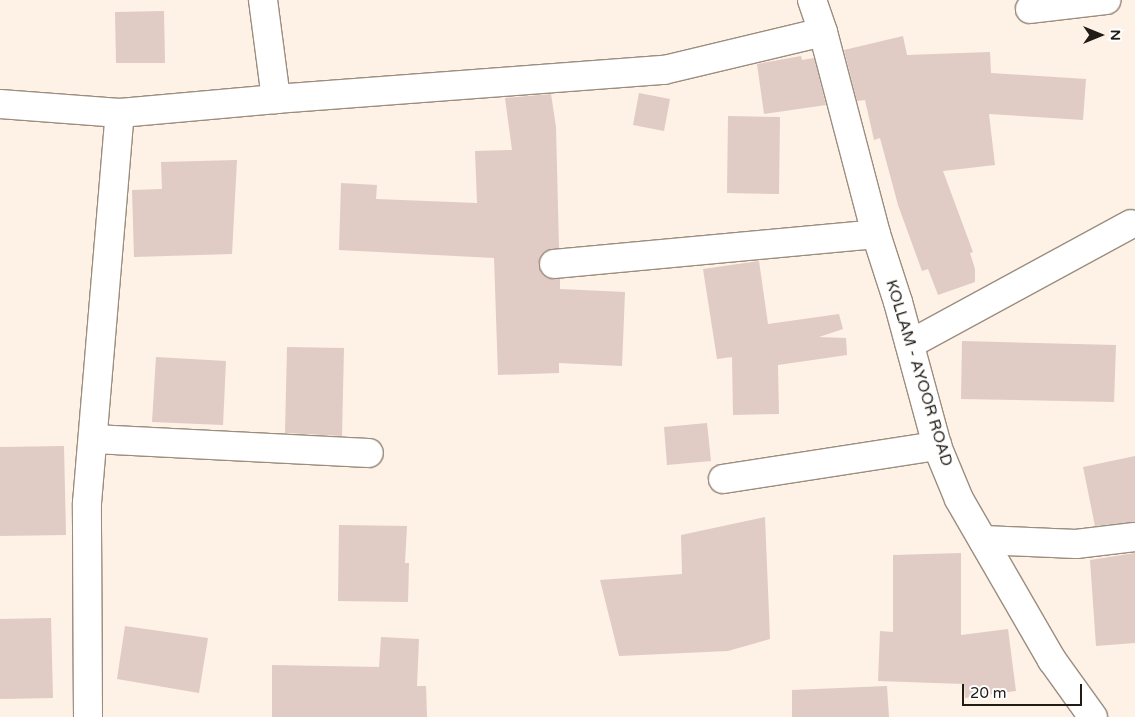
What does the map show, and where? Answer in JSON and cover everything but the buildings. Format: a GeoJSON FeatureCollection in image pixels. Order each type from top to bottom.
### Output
{"type":"FeatureCollection","features":[{"type":"Feature","properties":{"kind":"street"},"geometry":{"type":"LineString","coordinates":[[264,0],[276,98]]}},
{"type":"Feature","properties":{"kind":"street","name":"KOLLAM - AYOOR ROAD"},"geometry":{"type":"LineString","coordinates":[[812,0],[823,32],[876,234],[910,344],[937,446],[959,499],[1052,660],[1093,717]]}},
{"type":"Feature","properties":{"kind":"street"},"geometry":{"type":"LineString","coordinates":[[1030,8],[1106,0]]}},
{"type":"Feature","properties":{"kind":"street"},"geometry":{"type":"LineString","coordinates":[[0,104],[120,113],[276,98],[664,70],[823,32]]}},
{"type":"Feature","properties":{"kind":"street"},"geometry":{"type":"LineString","coordinates":[[88,717],[87,504],[120,113]]}},
{"type":"Feature","properties":{"kind":"street"},"geometry":{"type":"LineString","coordinates":[[910,344],[1131,224]]}},
{"type":"Feature","properties":{"kind":"street"},"geometry":{"type":"LineString","coordinates":[[554,264],[876,234]]}},
{"type":"Feature","properties":{"kind":"street"},"geometry":{"type":"LineString","coordinates":[[93,439],[369,453]]}},
{"type":"Feature","properties":{"kind":"street"},"geometry":{"type":"LineString","coordinates":[[723,479],[937,446]]}},
{"type":"Feature","properties":{"kind":"street"},"geometry":{"type":"LineString","coordinates":[[983,540],[1076,544],[1135,537]]}}]}
